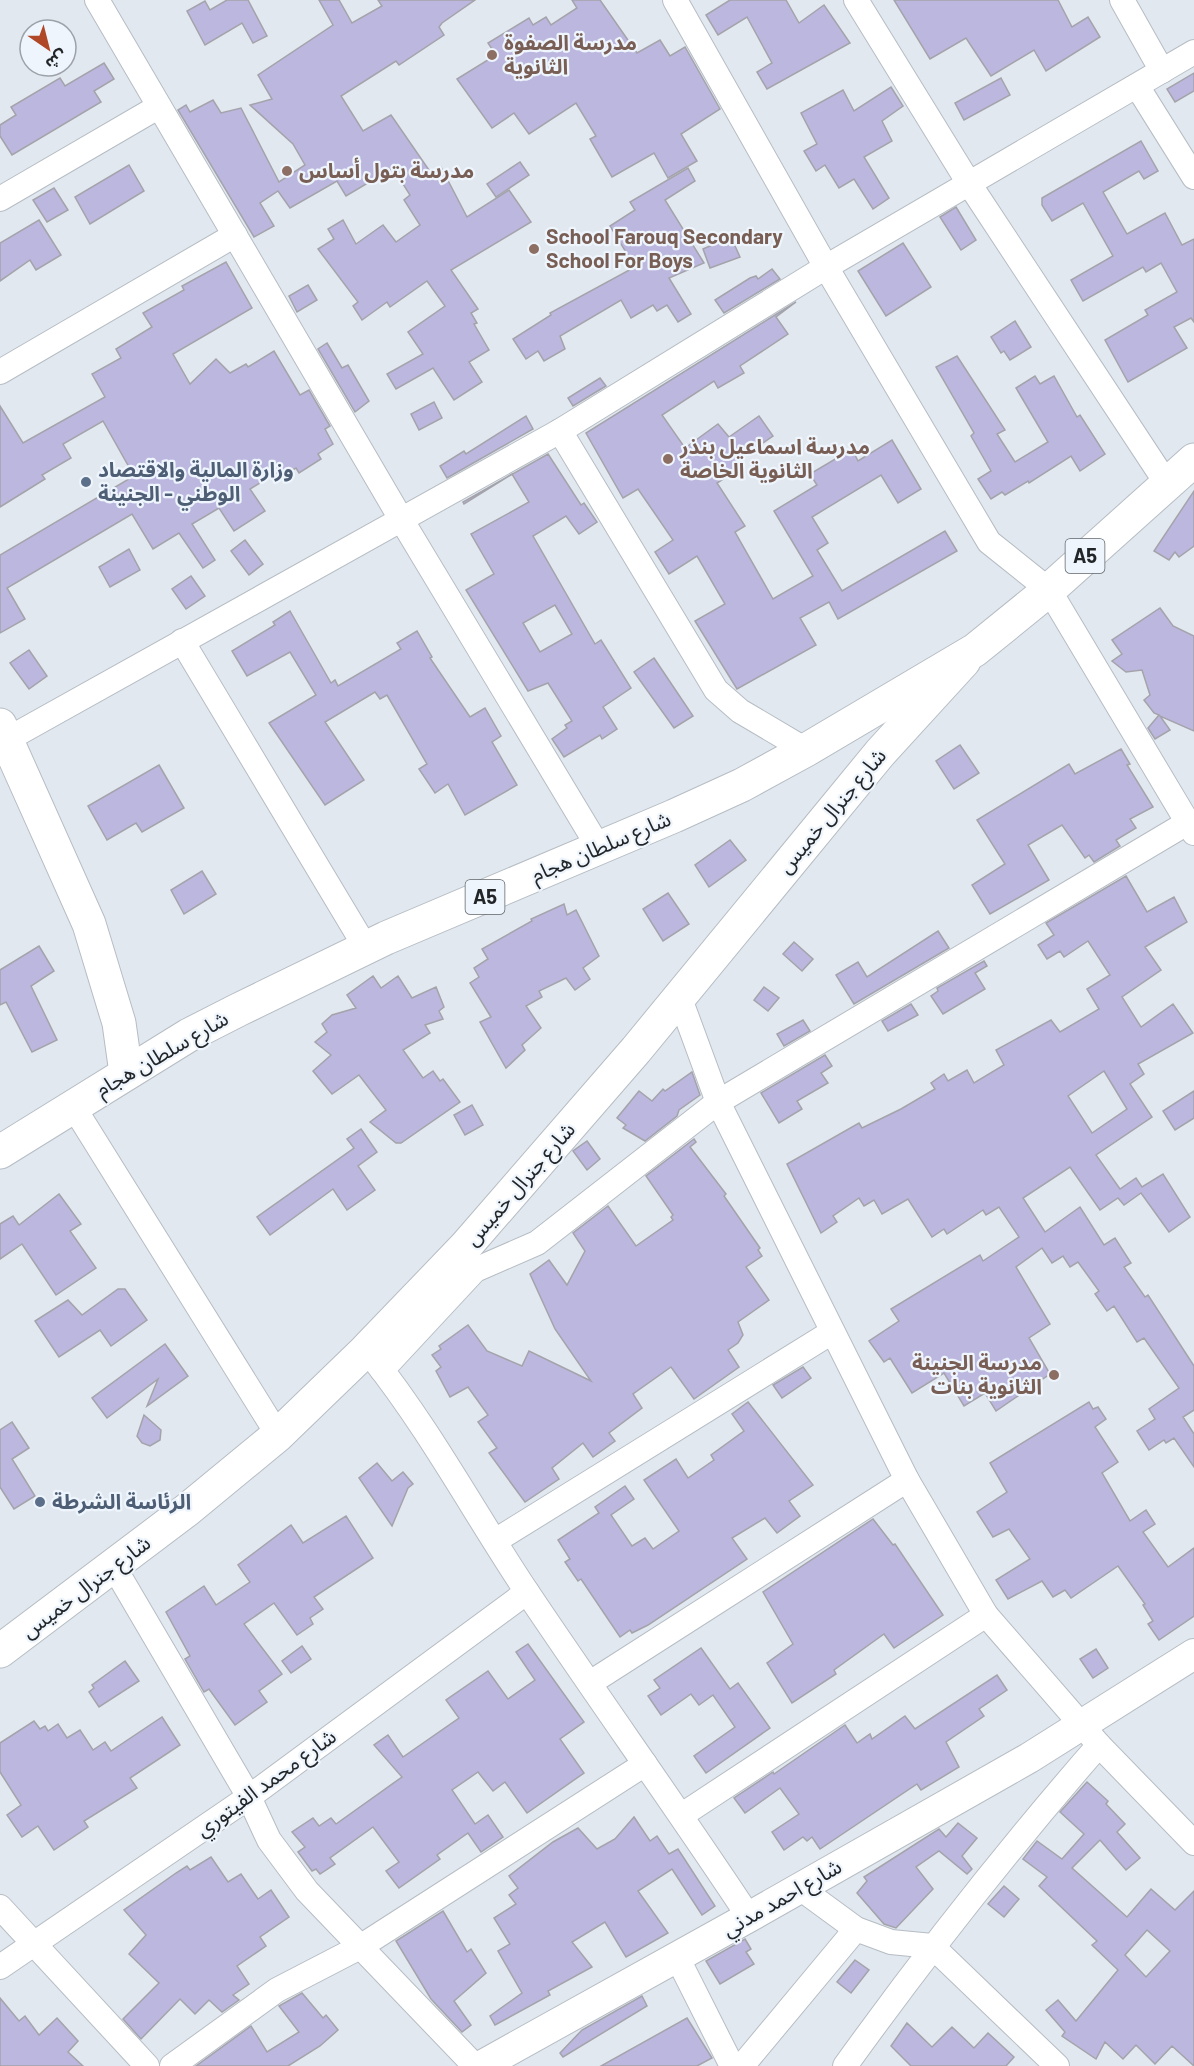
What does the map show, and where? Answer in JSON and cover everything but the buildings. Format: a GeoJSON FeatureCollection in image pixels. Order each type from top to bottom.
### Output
{"type":"FeatureCollection","features":[{"type":"Feature","properties":{"kind":"main road","name":"A5"},"geometry":{"type":"LineString","coordinates":[[975,650],[1049,590],[1194,460]]}},
{"type":"Feature","properties":{"kind":"main road","name":"شارع سلطان هجام"},"geometry":{"type":"LineString","coordinates":[[3,1143],[73,1106],[189,1035],[366,948],[742,784],[806,750],[975,650]]}},
{"type":"Feature","properties":{"kind":"main road","name":"شارع جنرال خميس"},"geometry":{"type":"LineString","coordinates":[[0,1651],[114,1567],[374,1360],[465,1247],[679,996],[880,753],[975,650]]}},
{"type":"Feature","properties":{"kind":"main road"},"geometry":{"type":"LineString","coordinates":[[4,732],[89,924],[119,1023],[126,1073]]}},
{"type":"Feature","properties":{"kind":"street"},"geometry":{"type":"LineString","coordinates":[[97,0],[401,519],[599,848]]}},
{"type":"Feature","properties":{"kind":"street"},"geometry":{"type":"LineString","coordinates":[[675,0],[826,267],[989,542],[1049,590],[1192,826],[718,1102],[537,1243],[475,1270],[374,1360],[527,1592],[682,1815],[749,1917]]}},
{"type":"Feature","properties":{"kind":"street"},"geometry":{"type":"LineString","coordinates":[[856,0],[970,185],[1167,484]]}},
{"type":"Feature","properties":{"kind":"street"},"geometry":{"type":"LineString","coordinates":[[1122,0],[1162,71]]}},
{"type":"Feature","properties":{"kind":"street"},"geometry":{"type":"LineString","coordinates":[[4,732],[182,641],[560,431],[826,267],[970,185],[1194,52]]}},
{"type":"Feature","properties":{"kind":"street"},"geometry":{"type":"LineString","coordinates":[[1137,86],[1194,177]]}},
{"type":"Feature","properties":{"kind":"street"},"geometry":{"type":"LineString","coordinates":[[0,199],[158,107]]}},
{"type":"Feature","properties":{"kind":"street"},"geometry":{"type":"LineString","coordinates":[[0,372],[235,235]]}},
{"type":"Feature","properties":{"kind":"street"},"geometry":{"type":"LineString","coordinates":[[560,431],[716,690],[740,711],[806,750]]}},
{"type":"Feature","properties":{"kind":"street"},"geometry":{"type":"LineString","coordinates":[[182,641],[366,948]]}},
{"type":"Feature","properties":{"kind":"street"},"geometry":{"type":"LineString","coordinates":[[679,996],[718,1102],[832,1332],[908,1480],[986,1614],[1090,1734],[1194,1843]]}},
{"type":"Feature","properties":{"kind":"street"},"geometry":{"type":"LineString","coordinates":[[73,1106],[278,1435]]}},
{"type":"Feature","properties":{"kind":"street"},"geometry":{"type":"LineString","coordinates":[[495,1542],[832,1332]]}},
{"type":"Feature","properties":{"kind":"street"},"geometry":{"type":"LineString","coordinates":[[590,1683],[908,1480]]}},
{"type":"Feature","properties":{"kind":"street"},"geometry":{"type":"LineString","coordinates":[[114,1567],[249,1797],[269,1840],[282,1859],[307,1891],[475,2066]]}},
{"type":"Feature","properties":{"kind":"street","name":"شارع محمد الفيتوري"},"geometry":{"type":"LineString","coordinates":[[0,1967],[249,1797],[527,1592]]}},
{"type":"Feature","properties":{"kind":"street"},"geometry":{"type":"LineString","coordinates":[[682,1815],[986,1614]]}},
{"type":"Feature","properties":{"kind":"street","name":"شارع احمد مدني"},"geometry":{"type":"LineString","coordinates":[[481,2066],[1029,1758],[1090,1734],[1194,1654]]}},
{"type":"Feature","properties":{"kind":"street"},"geometry":{"type":"LineString","coordinates":[[845,2066],[932,1946],[1023,1833],[1090,1734]]}},
{"type":"Feature","properties":{"kind":"street"},"geometry":{"type":"LineString","coordinates":[[172,2066],[277,1990],[360,1947],[645,1764]]}},
{"type":"Feature","properties":{"kind":"street"},"geometry":{"type":"LineString","coordinates":[[800,1888],[856,1929],[891,1942],[932,1946],[1057,2066]]}},
{"type":"Feature","properties":{"kind":"street"},"geometry":{"type":"LineString","coordinates":[[0,1907],[147,2066]]}},
{"type":"Feature","properties":{"kind":"street"},"geometry":{"type":"LineString","coordinates":[[742,2066],[856,1929]]}},
{"type":"Feature","properties":{"kind":"street"},"geometry":{"type":"LineString","coordinates":[[677,1957],[732,2066]]}},
{"type":"Feature","properties":{"kind":"place","name":"مدرسة الصفوة الثانوية"},"geometry":{"type":"Point","coordinates":[492,55]}},
{"type":"Feature","properties":{"kind":"place","name":"مدرسة بتول أساس"},"geometry":{"type":"Point","coordinates":[287,171]}},
{"type":"Feature","properties":{"kind":"place","name":"School Farouq Secondary School For Boys"},"geometry":{"type":"Point","coordinates":[534,249]}},
{"type":"Feature","properties":{"kind":"place","name":"مدرسة اسماعيل بنذر الثانوية الخاصة"},"geometry":{"type":"Point","coordinates":[668,459]}},
{"type":"Feature","properties":{"kind":"place","name":"وزارة المالية والاقتصاد الوطني - الجنينة"},"geometry":{"type":"Point","coordinates":[86,482]}},
{"type":"Feature","properties":{"kind":"place","name":"مدرسة الجنينة الثانوية بنات"},"geometry":{"type":"Point","coordinates":[1054,1375]}},
{"type":"Feature","properties":{"kind":"place","name":"الرئاسة الشرطة"},"geometry":{"type":"Point","coordinates":[40,1502]}}]}
